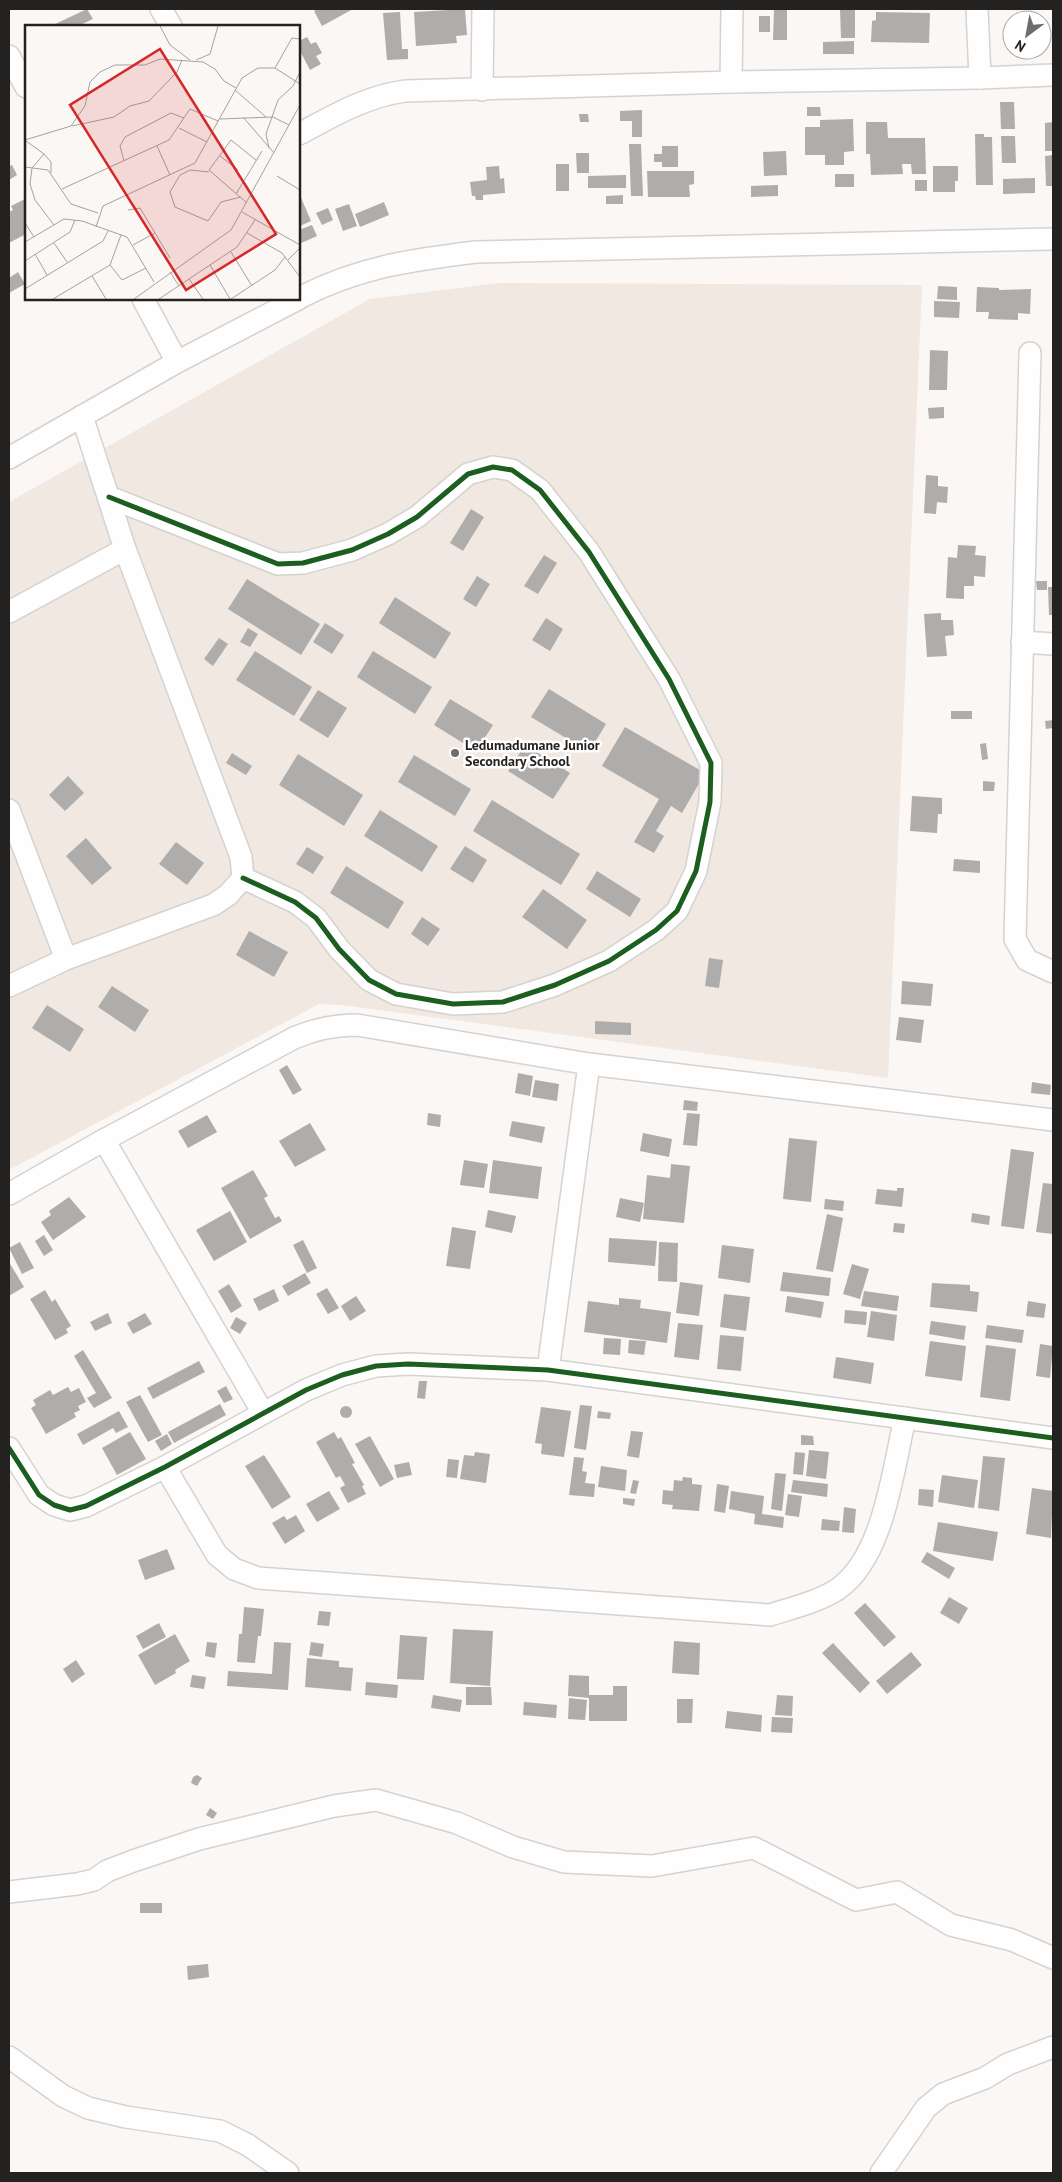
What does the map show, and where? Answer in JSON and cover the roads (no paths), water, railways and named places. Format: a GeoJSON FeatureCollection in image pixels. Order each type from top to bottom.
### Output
{"type":"FeatureCollection","features":[{"type":"Feature","properties":{"kind":"street"},"geometry":{"type":"LineString","coordinates":[[161,9],[170,25]]}},
{"type":"Feature","properties":{"kind":"street"},"geometry":{"type":"LineString","coordinates":[[482,90],[483,9]]}},
{"type":"Feature","properties":{"kind":"street"},"geometry":{"type":"LineString","coordinates":[[731,82],[732,9]]}},
{"type":"Feature","properties":{"kind":"street"},"geometry":{"type":"LineString","coordinates":[[977,9],[980,78]]}},
{"type":"Feature","properties":{"kind":"street"},"geometry":{"type":"LineString","coordinates":[[9,56],[25,85]]}},
{"type":"Feature","properties":{"kind":"street"},"geometry":{"type":"LineString","coordinates":[[300,133],[358,103],[380,95],[405,91],[1053,75]]}},
{"type":"Feature","properties":{"kind":"street"},"geometry":{"type":"LineString","coordinates":[[300,297],[320,287],[368,269],[409,260],[476,252],[1053,239]]}},
{"type":"Feature","properties":{"kind":"street"},"geometry":{"type":"LineString","coordinates":[[144,300],[177,362]]}},
{"type":"Feature","properties":{"kind":"street"},"geometry":{"type":"LineString","coordinates":[[9,458],[177,362],[294,300]]}},
{"type":"Feature","properties":{"kind":"street"},"geometry":{"type":"LineString","coordinates":[[1030,353],[1015,939],[1027,960],[1053,972]]}},
{"type":"Feature","properties":{"kind":"street"},"geometry":{"type":"LineString","coordinates":[[9,986],[66,959],[213,905],[228,895],[243,878],[241,857],[126,549],[82,416]]}},
{"type":"Feature","properties":{"kind":"street"},"geometry":{"type":"LineString","coordinates":[[108,497],[278,564],[304,563],[352,550],[388,534],[417,517],[468,474],[493,468],[512,470],[540,490],[589,552],[669,679],[711,763],[710,802],[696,871],[677,911],[656,930],[609,961],[555,985],[503,1002],[453,1004],[396,994],[369,980],[339,949],[316,918],[295,902],[243,878]]}},
{"type":"Feature","properties":{"kind":"street"},"geometry":{"type":"LineString","coordinates":[[9,612],[126,549]]}},
{"type":"Feature","properties":{"kind":"street"},"geometry":{"type":"LineString","coordinates":[[1022,642],[1053,644]]}},
{"type":"Feature","properties":{"kind":"street"},"geometry":{"type":"LineString","coordinates":[[9,810],[66,959]]}},
{"type":"Feature","properties":{"kind":"street"},"geometry":{"type":"LineString","coordinates":[[9,1194],[104,1140],[294,1038],[315,1029],[336,1025],[357,1025],[589,1064],[1053,1120]]}},
{"type":"Feature","properties":{"kind":"street"},"geometry":{"type":"LineString","coordinates":[[548,1370],[589,1064]]}},
{"type":"Feature","properties":{"kind":"street"},"geometry":{"type":"LineString","coordinates":[[104,1140],[263,1413]]}},
{"type":"Feature","properties":{"kind":"street"},"geometry":{"type":"LineString","coordinates":[[9,1448],[39,1495],[54,1505],[70,1510],[86,1506],[165,1467],[306,1390],[342,1375],[376,1366],[408,1364],[548,1370],[1053,1438]]}},
{"type":"Feature","properties":{"kind":"street"},"geometry":{"type":"LineString","coordinates":[[165,1467],[217,1555],[234,1569],[258,1578],[770,1615],[807,1604],[838,1589],[859,1569],[880,1526],[905,1418]]}},
{"type":"Feature","properties":{"kind":"street"},"geometry":{"type":"LineString","coordinates":[[9,1892],[77,1884],[94,1880],[133,1860],[199,1839],[334,1806],[376,1800],[457,1823],[512,1847],[564,1862],[652,1866],[754,1848],[856,1900],[897,1892],[952,1925],[1012,1940],[1053,1958]]}},
{"type":"Feature","properties":{"kind":"street"},"geometry":{"type":"LineString","coordinates":[[881,2173],[926,2108],[943,2094],[985,2078],[1008,2064],[1053,2047]]}},
{"type":"Feature","properties":{"kind":"street"},"geometry":{"type":"LineString","coordinates":[[9,2057],[63,2096],[88,2108],[126,2117],[220,2131],[248,2145],[288,2173]]}},
{"type":"Feature","properties":{"kind":"place","name":"Ledumadumane Junior Secondary School"},"geometry":{"type":"Point","coordinates":[455,753]}}]}
